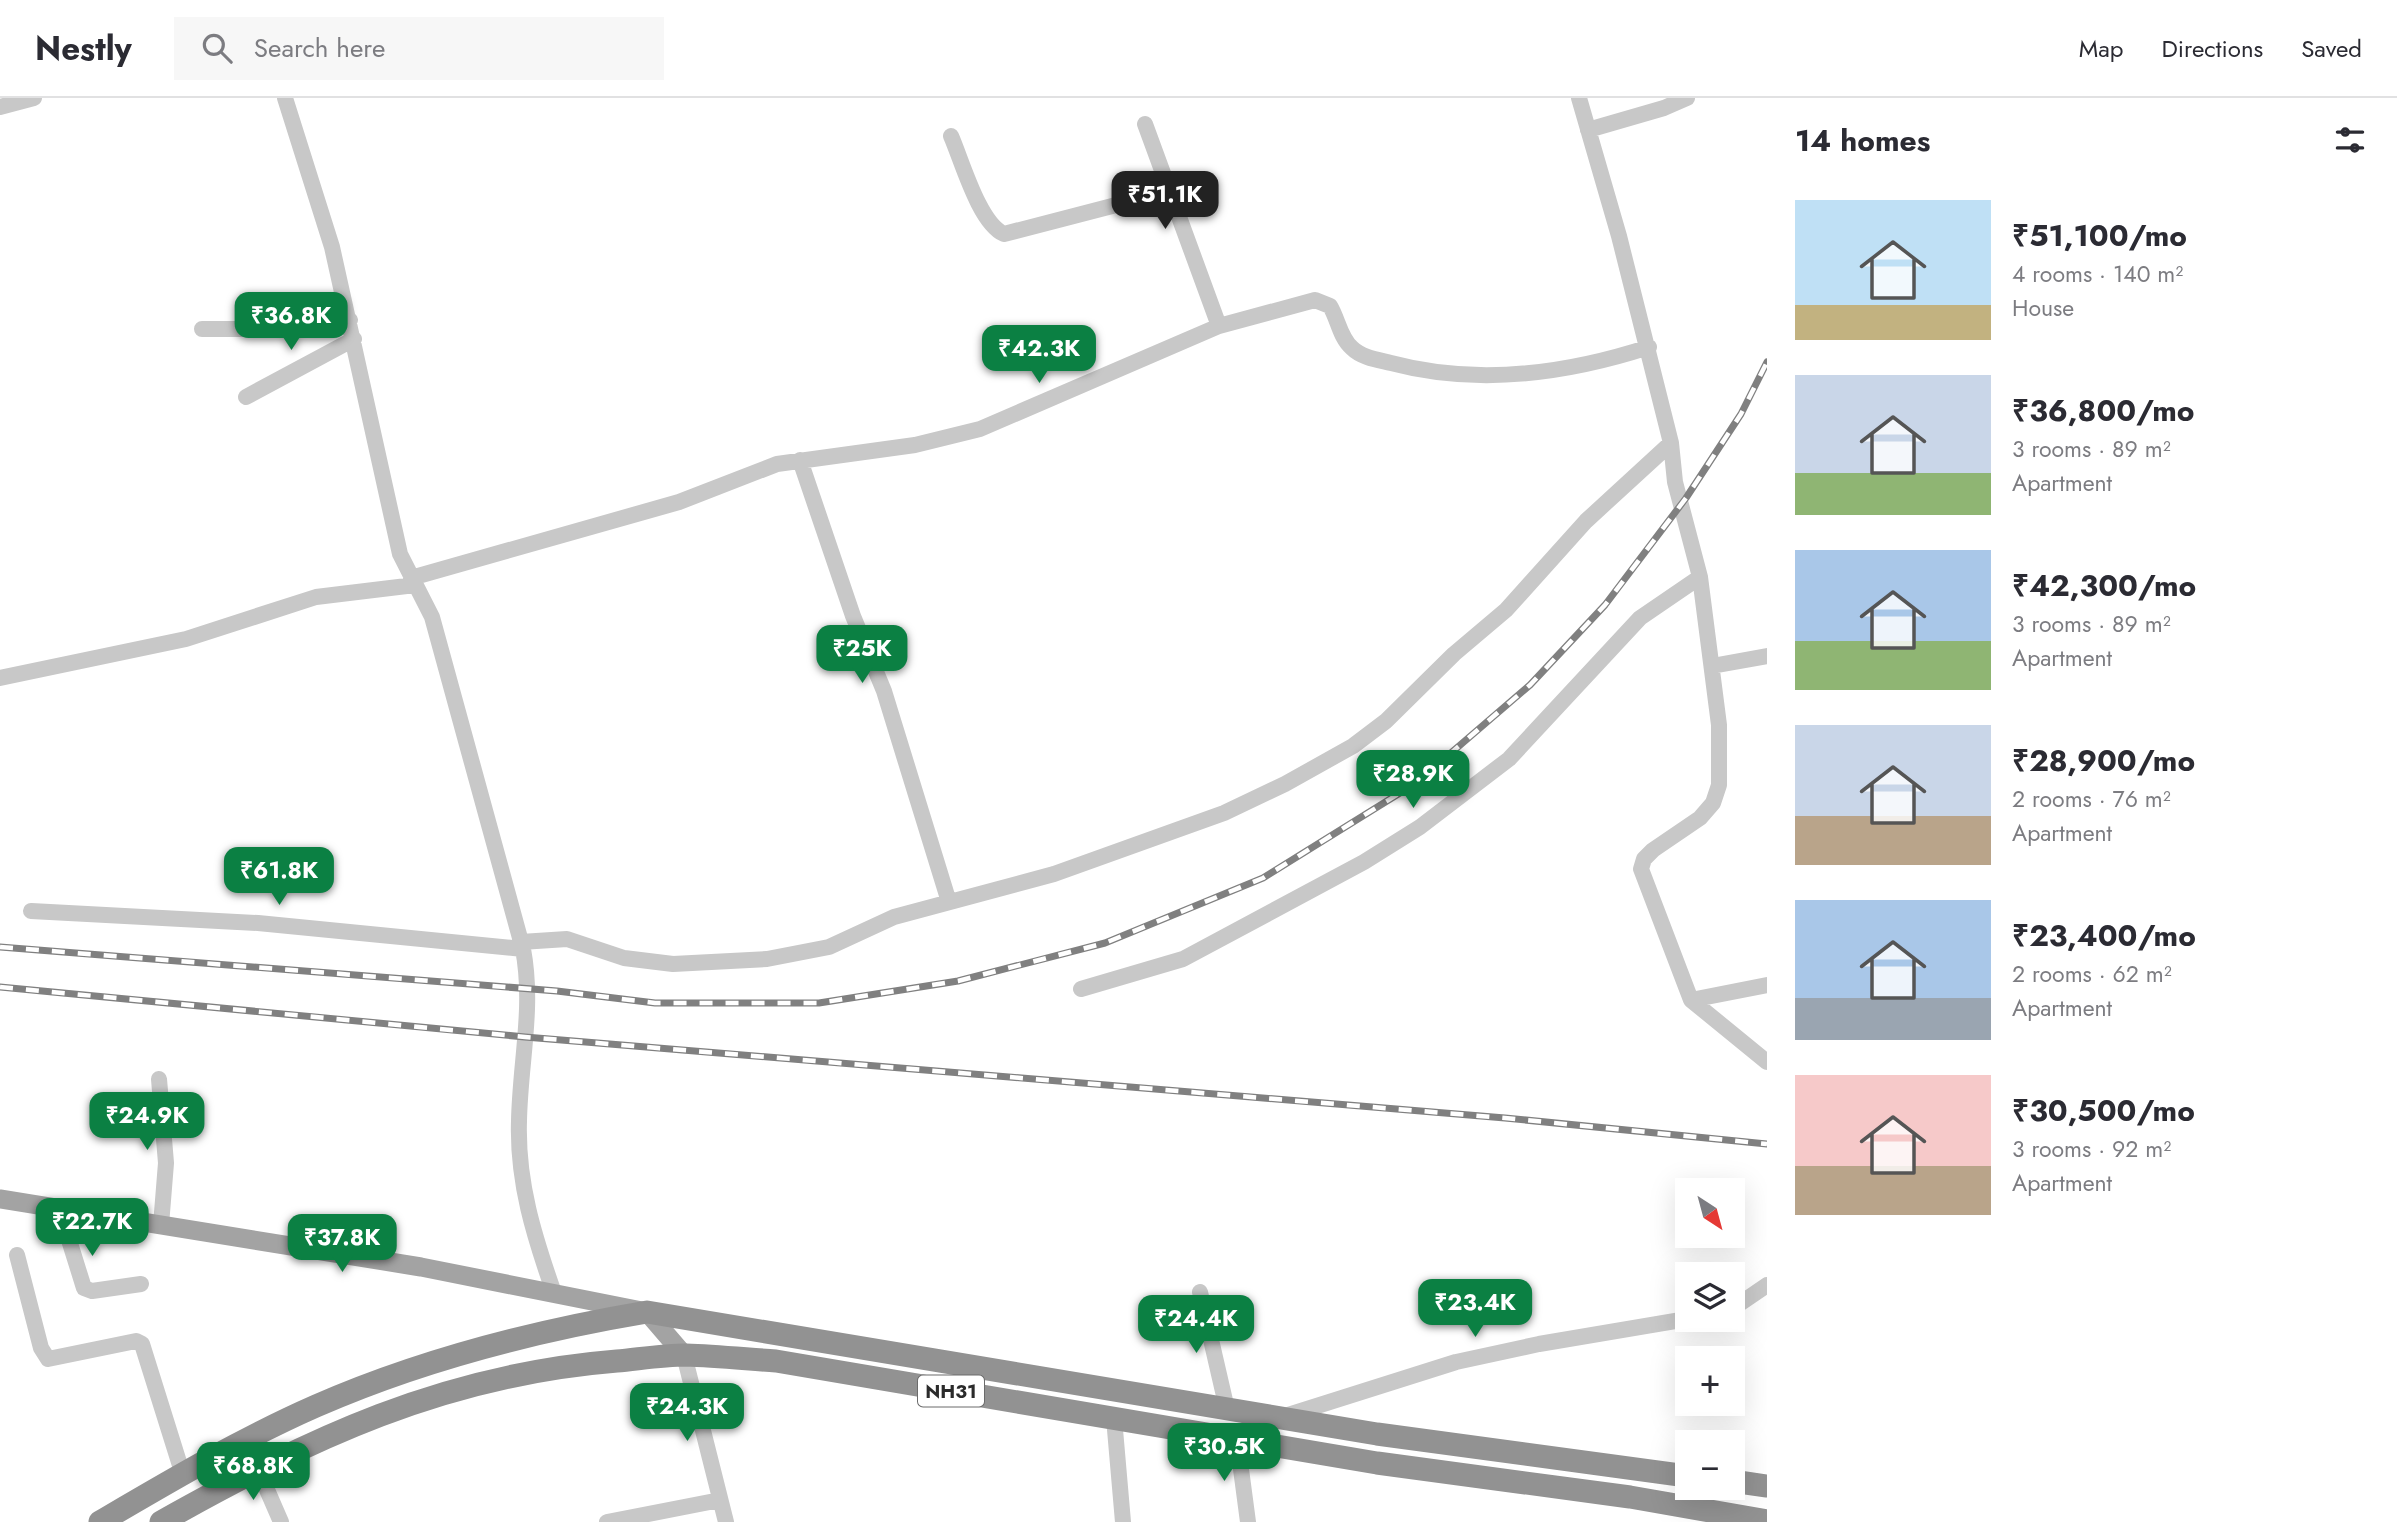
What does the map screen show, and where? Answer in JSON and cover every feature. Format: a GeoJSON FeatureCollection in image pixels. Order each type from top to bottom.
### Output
{"type":"FeatureCollection","features":[{"type":"Feature","properties":{"kind":"highway","name":"NH31"},"geometry":{"type":"LineString","coordinates":[[100,1522],[183,1475],[316,1406],[495,1343],[571,1325],[647,1312],[1377,1434],[1675,1474]]}},
{"type":"Feature","properties":{"kind":"highway","name":"NH31"},"geometry":{"type":"LineString","coordinates":[[161,1522],[328,1434],[435,1394],[502,1377],[573,1364],[684,1355],[776,1361],[1377,1463],[1630,1497],[1767,1521]]}},
{"type":"Feature","properties":{"kind":"highway"},"geometry":{"type":"LineString","coordinates":[[1745,1483],[1767,1486]]}},
{"type":"Feature","properties":{"kind":"main road"},"geometry":{"type":"LineString","coordinates":[[0,1199],[421,1267],[647,1312],[684,1355]]}},
{"type":"Feature","properties":{"kind":"street"},"geometry":{"type":"LineString","coordinates":[[0,107],[34,98]]}},
{"type":"Feature","properties":{"kind":"street"},"geometry":{"type":"LineString","coordinates":[[285,98],[322,210],[354,339],[400,554],[432,617],[522,946],[527,973],[528,1016],[519,1121],[520,1168],[529,1221],[554,1293]]}},
{"type":"Feature","properties":{"kind":"street"},"geometry":{"type":"LineString","coordinates":[[1579,98],[1649,347],[1671,443],[1675,482],[1700,577],[1719,725],[1719,785],[1713,803],[1700,818],[1653,850],[1644,859],[1641,869],[1691,1000],[1767,1062]]}},
{"type":"Feature","properties":{"kind":"street"},"geometry":{"type":"LineString","coordinates":[[1588,130],[1664,108],[1687,98]]}},
{"type":"Feature","properties":{"kind":"street"},"geometry":{"type":"LineString","coordinates":[[1146,124],[1219,326]]}},
{"type":"Feature","properties":{"kind":"street"},"geometry":{"type":"LineString","coordinates":[[951,136],[986,216],[997,231],[1004,234],[1170,191]]}},
{"type":"Feature","properties":{"kind":"street"},"geometry":{"type":"LineString","coordinates":[[0,678],[177,641],[316,597],[413,581],[679,502],[759,471],[800,460],[915,445],[980,429],[1219,326],[1322,301],[1332,310],[1346,340],[1355,351],[1410,368],[1471,374],[1535,374],[1573,368],[1649,347]]}},
{"type":"Feature","properties":{"kind":"street"},"geometry":{"type":"LineString","coordinates":[[202,330],[282,329],[349,320]]}},
{"type":"Feature","properties":{"kind":"street"},"geometry":{"type":"LineString","coordinates":[[246,397],[354,339]]}},
{"type":"Feature","properties":{"kind":"street"},"geometry":{"type":"LineString","coordinates":[[31,911],[258,923],[522,946],[567,939],[624,958],[650,962],[734,963],[829,947],[883,921],[1054,874],[1137,847],[1224,813],[1285,784],[1353,746],[1387,721],[1454,654],[1506,610],[1586,521],[1671,443]]}},
{"type":"Feature","properties":{"kind":"street"},"geometry":{"type":"LineString","coordinates":[[800,460],[853,616],[884,691],[949,902]]}},
{"type":"Feature","properties":{"kind":"street"},"geometry":{"type":"LineString","coordinates":[[1081,989],[1183,959],[1353,868],[1420,827],[1510,759],[1640,618],[1700,577]]}},
{"type":"Feature","properties":{"kind":"street"},"geometry":{"type":"LineString","coordinates":[[1713,666],[1767,656]]}},
{"type":"Feature","properties":{"kind":"street"},"geometry":{"type":"LineString","coordinates":[[1691,1000],[1767,985]]}},
{"type":"Feature","properties":{"kind":"street"},"geometry":{"type":"LineString","coordinates":[[159,1079],[165,1147],[161,1225]]}},
{"type":"Feature","properties":{"kind":"street"},"geometry":{"type":"LineString","coordinates":[[59,1208],[84,1287],[92,1291],[141,1284]]}},
{"type":"Feature","properties":{"kind":"street"},"geometry":{"type":"LineString","coordinates":[[17,1255],[41,1349],[48,1359],[136,1341],[142,1344],[183,1475]]}},
{"type":"Feature","properties":{"kind":"street"},"geometry":{"type":"LineString","coordinates":[[1745,1300],[1767,1285]]}},
{"type":"Feature","properties":{"kind":"street"},"geometry":{"type":"LineString","coordinates":[[1200,1292],[1227,1409]]}},
{"type":"Feature","properties":{"kind":"street"},"geometry":{"type":"LineString","coordinates":[[1278,1418],[1456,1362],[1539,1344],[1675,1321]]}},
{"type":"Feature","properties":{"kind":"street"},"geometry":{"type":"LineString","coordinates":[[684,1355],[726,1522]]}},
{"type":"Feature","properties":{"kind":"street"},"geometry":{"type":"LineString","coordinates":[[1114,1418],[1123,1522]]}},
{"type":"Feature","properties":{"kind":"street"},"geometry":{"type":"LineString","coordinates":[[1237,1439],[1248,1522]]}},
{"type":"Feature","properties":{"kind":"street"},"geometry":{"type":"LineString","coordinates":[[258,1469],[281,1522]]}},
{"type":"Feature","properties":{"kind":"street"},"geometry":{"type":"LineString","coordinates":[[610,1522],[720,1500]]}},
{"type":"Feature","properties":{"kind":"railway"},"geometry":{"type":"LineString","coordinates":[[0,947],[557,991],[655,1003],[819,1003],[958,981],[1105,943],[1263,878],[1416,783],[1530,685],[1605,605],[1686,498],[1741,414],[1767,362]]}},
{"type":"Feature","properties":{"kind":"railway"},"geometry":{"type":"LineString","coordinates":[[0,987],[525,1037],[1505,1118],[1767,1144]]}}]}
